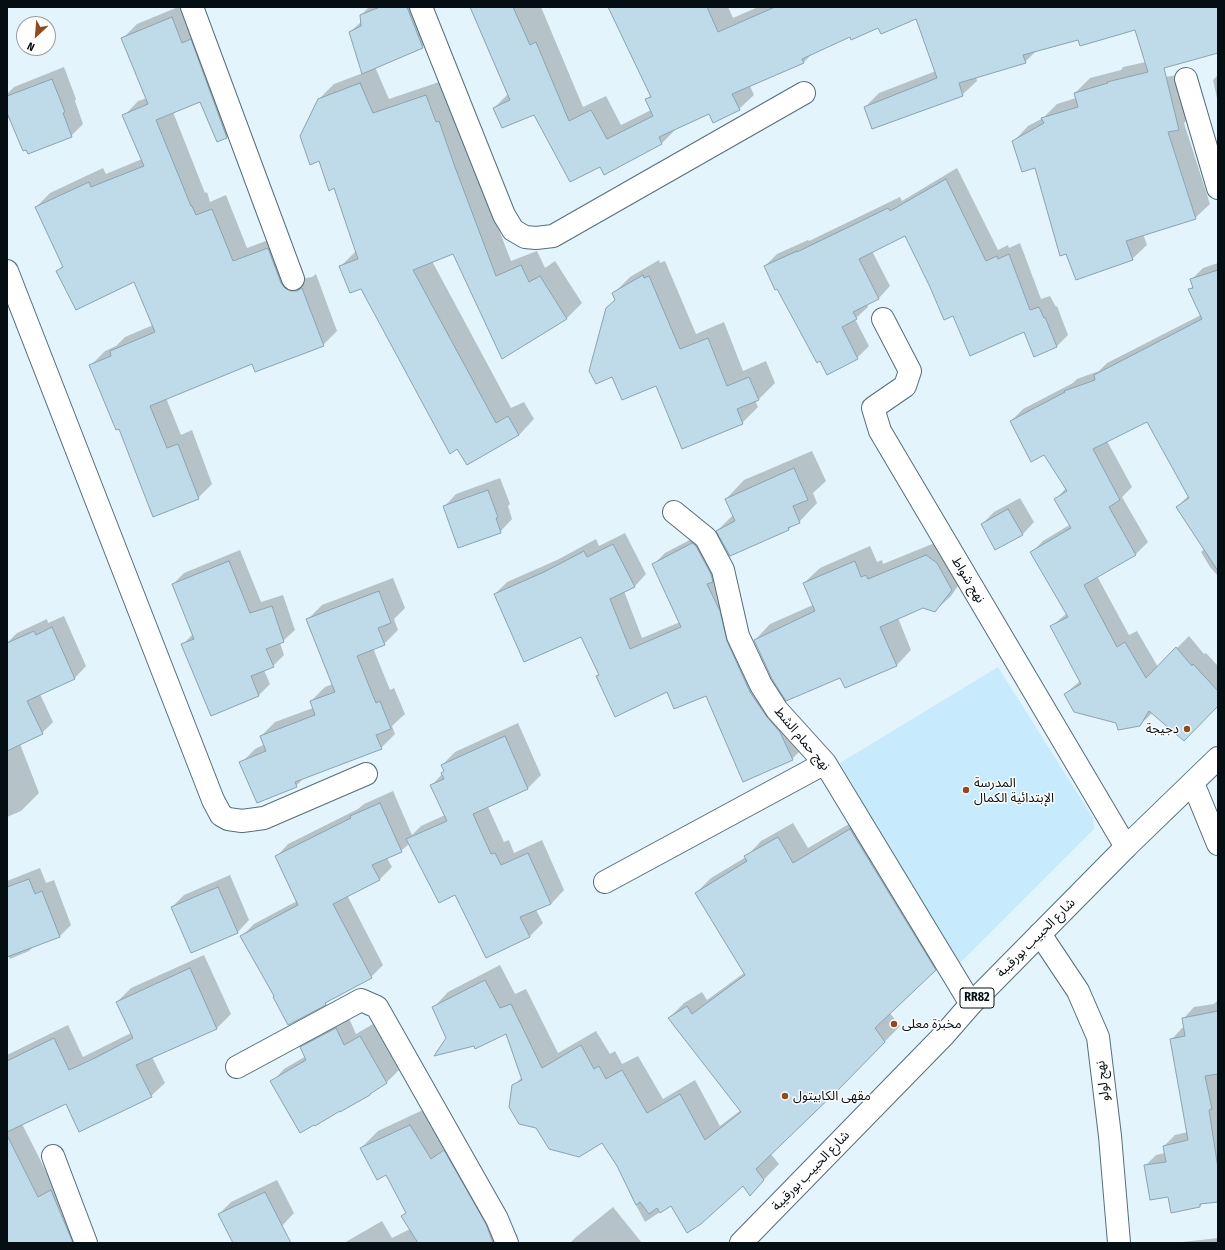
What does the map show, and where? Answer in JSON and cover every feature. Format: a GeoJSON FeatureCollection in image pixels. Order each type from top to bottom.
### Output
{"type":"FeatureCollection","features":[{"type":"Feature","properties":{"kind":"street"},"geometry":{"type":"LineString","coordinates":[[192,7],[293,279]]}},
{"type":"Feature","properties":{"kind":"street"},"geometry":{"type":"LineString","coordinates":[[421,7],[504,215],[513,230],[525,237],[536,238],[553,236],[804,93]]}},
{"type":"Feature","properties":{"kind":"street"},"geometry":{"type":"LineString","coordinates":[[1186,79],[1218,188]]}},
{"type":"Feature","properties":{"kind":"street"},"geometry":{"type":"LineString","coordinates":[[7,271],[210,793],[221,815],[228,819],[242,821],[264,818],[366,774]]}},
{"type":"Feature","properties":{"kind":"street","name":"نهج شواط"},"geometry":{"type":"LineString","coordinates":[[883,319],[910,370],[905,386],[873,408],[880,431],[1126,847]]}},
{"type":"Feature","properties":{"kind":"street","name":"نهج حمام الشط"},"geometry":{"type":"LineString","coordinates":[[674,512],[706,538],[723,570],[738,636],[761,685],[776,710],[826,763],[971,1004]]}},
{"type":"Feature","properties":{"kind":"street","name":"شارع الحبيب بورقيبة"},"geometry":{"type":"LineString","coordinates":[[741,1243],[944,1035],[971,1004],[1126,847],[1218,758]]}},
{"type":"Feature","properties":{"kind":"street"},"geometry":{"type":"LineString","coordinates":[[605,882],[826,763]]}},
{"type":"Feature","properties":{"kind":"street"},"geometry":{"type":"LineString","coordinates":[[1193,783],[1218,844]]}},
{"type":"Feature","properties":{"kind":"street","name":"نهج لولو"},"geometry":{"type":"LineString","coordinates":[[1040,934],[1078,991],[1098,1037],[1110,1136],[1119,1243]]}},
{"type":"Feature","properties":{"kind":"street"},"geometry":{"type":"LineString","coordinates":[[237,1067],[361,1000],[377,1007],[497,1219],[507,1243]]}},
{"type":"Feature","properties":{"kind":"street"},"geometry":{"type":"LineString","coordinates":[[53,1156],[86,1243]]}},
{"type":"Feature","properties":{"kind":"shaded area","name":"المدرسة الإبتدائية الكمال"},"geometry":{"type":"Polygon","coordinates":[[[998,667],[1093,818],[1094,829],[958,965],[840,763],[998,667]]]}},
{"type":"Feature","properties":{"kind":"building"},"geometry":{"type":"Polygon","coordinates":[[[380,7],[407,7],[423,48],[362,74],[349,32],[361,26],[360,15],[380,7]]]}},
{"type":"Feature","properties":{"kind":"building"},"geometry":{"type":"Polygon","coordinates":[[[470,7],[513,7],[530,45],[536,42],[569,121],[591,110],[607,139],[653,116],[645,99],[651,97],[608,7],[707,7],[718,32],[775,7],[1218,7],[1218,53],[1164,68],[1179,130],[1168,132],[1196,219],[1126,241],[1133,260],[1076,280],[1066,254],[1060,256],[1035,168],[1022,172],[1012,141],[1044,123],[1041,118],[1078,107],[1074,93],[1108,83],[1107,82],[1148,72],[1135,30],[1080,46],[1078,40],[1023,55],[1026,63],[959,83],[963,96],[872,129],[864,107],[937,78],[916,19],[881,34],[878,28],[851,40],[850,37],[802,59],[804,63],[732,94],[740,110],[713,123],[709,114],[659,137],[662,144],[604,175],[600,167],[570,182],[534,115],[502,128],[493,108],[510,100],[470,7]]]}},
{"type":"Feature","properties":{"kind":"building"},"geometry":{"type":"Polygon","coordinates":[[[172,17],[182,43],[191,39],[227,138],[217,142],[200,102],[156,120],[191,206],[196,215],[212,209],[233,261],[268,248],[281,283],[285,288],[291,291],[297,291],[302,288],[324,346],[255,372],[252,364],[150,406],[167,448],[178,444],[199,499],[153,517],[119,429],[116,430],[89,365],[111,356],[110,351],[155,332],[134,282],[76,310],[56,271],[63,267],[35,207],[89,182],[91,187],[144,166],[122,115],[148,104],[121,38],[172,17]]]}},
{"type":"Feature","properties":{"kind":"building"},"geometry":{"type":"Polygon","coordinates":[[[52,79],[65,112],[63,113],[72,137],[28,154],[26,150],[23,151],[7,113],[7,96],[52,79]]]}},
{"type":"Feature","properties":{"kind":"building"},"geometry":{"type":"Polygon","coordinates":[[[360,83],[373,113],[426,95],[436,122],[439,121],[496,276],[521,265],[529,282],[540,276],[567,319],[502,359],[453,254],[413,270],[496,423],[508,416],[519,435],[467,465],[457,449],[450,454],[361,289],[350,293],[339,266],[358,259],[334,188],[329,191],[319,161],[310,165],[300,136],[318,99],[360,83]]]}},
{"type":"Feature","properties":{"kind":"building"},"geometry":{"type":"Polygon","coordinates":[[[946,179],[986,261],[997,256],[998,259],[1009,254],[1030,310],[1039,307],[1044,318],[1045,317],[1057,347],[1034,357],[1024,332],[970,356],[953,316],[944,320],[905,236],[859,259],[879,299],[853,312],[857,319],[842,327],[858,359],[827,375],[820,361],[817,363],[777,289],[775,290],[764,266],[797,252],[888,208],[890,211],[946,179]]]}},
{"type":"Feature","properties":{"kind":"building"},"geometry":{"type":"Polygon","coordinates":[[[1218,270],[1218,571],[1176,507],[1189,498],[1147,422],[1093,449],[1120,500],[1109,507],[1136,555],[1084,585],[1117,647],[1125,642],[1146,678],[1176,647],[1192,666],[1193,664],[1218,691],[1218,706],[1184,741],[1149,711],[1140,726],[1118,730],[1116,723],[1074,712],[1064,694],[1081,684],[1050,626],[1068,617],[1030,552],[1071,528],[1054,499],[1067,491],[1044,455],[1031,462],[1010,421],[1065,392],[1064,391],[1095,380],[1094,375],[1202,319],[1188,289],[1193,288],[1190,279],[1218,270]]]}},
{"type":"Feature","properties":{"kind":"building"},"geometry":{"type":"Polygon","coordinates":[[[643,275],[644,278],[649,276],[680,349],[708,338],[727,386],[749,377],[759,400],[737,409],[743,424],[682,449],[656,386],[622,400],[612,377],[596,384],[589,371],[606,308],[615,300],[612,293],[643,275]]]}},
{"type":"Feature","properties":{"kind":"building"},"geometry":{"type":"Polygon","coordinates":[[[794,468],[808,500],[793,506],[800,523],[788,528],[789,530],[730,556],[716,531],[735,521],[725,499],[794,468]]]}},
{"type":"Feature","properties":{"kind":"building"},"geometry":{"type":"Polygon","coordinates":[[[488,490],[498,517],[496,518],[501,533],[458,548],[443,506],[488,490]]]}},
{"type":"Feature","properties":{"kind":"building"},"geometry":{"type":"Polygon","coordinates":[[[1008,509],[1023,535],[995,550],[981,524],[1008,509]]]}},
{"type":"Feature","properties":{"kind":"building"},"geometry":{"type":"Polygon","coordinates":[[[692,543],[696,546],[711,574],[713,582],[707,584],[720,611],[727,641],[750,692],[767,717],[780,732],[793,760],[743,782],[706,696],[674,709],[667,692],[615,717],[596,676],[599,675],[581,637],[524,662],[494,594],[544,572],[584,551],[587,557],[613,544],[635,587],[610,599],[630,649],[681,627],[652,564],[692,543]]]}},
{"type":"Feature","properties":{"kind":"building"},"geometry":{"type":"Polygon","coordinates":[[[926,555],[937,563],[952,590],[935,612],[923,608],[880,627],[897,666],[845,688],[840,678],[786,701],[772,679],[754,640],[815,611],[803,583],[855,561],[861,577],[866,575],[868,579],[926,555]]]}},
{"type":"Feature","properties":{"kind":"building"},"geometry":{"type":"Polygon","coordinates":[[[229,561],[250,613],[272,606],[284,642],[266,649],[274,667],[251,676],[259,696],[211,716],[181,644],[194,639],[172,584],[229,561]]]}},
{"type":"Feature","properties":{"kind":"building"},"geometry":{"type":"Polygon","coordinates":[[[379,591],[391,623],[378,628],[385,645],[357,656],[376,703],[380,701],[391,729],[376,735],[382,749],[295,782],[297,787],[257,803],[239,762],[266,751],[260,736],[315,715],[310,701],[335,692],[306,619],[379,591]]]}},
{"type":"Feature","properties":{"kind":"building"},"geometry":{"type":"Polygon","coordinates":[[[52,627],[75,679],[27,701],[43,734],[7,751],[7,643],[34,631],[36,635],[52,627]]]}},
{"type":"Feature","properties":{"kind":"building"},"geometry":{"type":"Polygon","coordinates":[[[505,736],[528,789],[473,814],[491,854],[495,853],[501,865],[528,853],[551,904],[520,917],[530,937],[486,958],[455,895],[439,903],[406,839],[447,821],[430,785],[444,779],[441,773],[444,771],[441,765],[505,736]]]}},
{"type":"Feature","properties":{"kind":"building"},"geometry":{"type":"Polygon","coordinates":[[[380,803],[402,852],[372,865],[380,880],[333,904],[372,978],[288,1025],[273,997],[274,996],[240,936],[298,905],[275,856],[351,818],[350,816],[380,803]]]}},
{"type":"Feature","properties":{"kind":"building"},"geometry":{"type":"Polygon","coordinates":[[[850,829],[936,970],[875,1028],[885,1042],[756,1169],[764,1180],[750,1196],[743,1186],[701,1224],[687,1233],[671,1206],[660,1213],[657,1208],[649,1214],[640,1202],[636,1205],[617,1166],[602,1143],[579,1157],[549,1149],[536,1128],[519,1124],[509,1107],[512,1085],[522,1080],[506,1034],[475,1049],[474,1046],[434,1056],[446,1038],[432,1007],[485,980],[500,1008],[511,1004],[542,1068],[581,1045],[594,1069],[599,1066],[606,1079],[622,1070],[647,1113],[680,1094],[705,1140],[741,1112],[668,1018],[687,1006],[692,1014],[745,975],[695,893],[747,861],[744,856],[778,837],[793,863],[850,829]]]}},
{"type":"Feature","properties":{"kind":"building"},"geometry":{"type":"Polygon","coordinates":[[[29,879],[35,894],[42,891],[60,937],[7,957],[7,887],[29,879]]]}},
{"type":"Feature","properties":{"kind":"building"},"geometry":{"type":"Polygon","coordinates":[[[218,887],[238,933],[191,953],[171,907],[218,887]]]}},
{"type":"Feature","properties":{"kind":"building"},"geometry":{"type":"Polygon","coordinates":[[[190,968],[217,1029],[136,1065],[152,1097],[79,1132],[66,1104],[7,1132],[7,1061],[54,1038],[69,1070],[95,1058],[133,1038],[116,1002],[190,968]]]}},
{"type":"Feature","properties":{"kind":"building"},"geometry":{"type":"Polygon","coordinates":[[[1218,1011],[1218,1074],[1205,1076],[1212,1109],[1209,1110],[1218,1168],[1218,1202],[1200,1204],[1200,1207],[1171,1213],[1168,1197],[1150,1200],[1144,1165],[1166,1162],[1163,1146],[1188,1140],[1170,1039],[1185,1036],[1182,1018],[1218,1011]]]}},
{"type":"Feature","properties":{"kind":"building"},"geometry":{"type":"Polygon","coordinates":[[[336,1028],[344,1045],[360,1036],[387,1083],[370,1095],[300,1133],[270,1081],[306,1060],[300,1047],[336,1028]]]}},
{"type":"Feature","properties":{"kind":"building"},"geometry":{"type":"Polygon","coordinates":[[[410,1125],[431,1159],[444,1150],[486,1224],[493,1243],[418,1243],[401,1216],[406,1213],[386,1175],[377,1180],[360,1148],[410,1125]]]}},
{"type":"Feature","properties":{"kind":"building"},"geometry":{"type":"Polygon","coordinates":[[[7,1135],[38,1197],[51,1190],[73,1243],[7,1243],[7,1135]]]}},
{"type":"Feature","properties":{"kind":"building"},"geometry":{"type":"Polygon","coordinates":[[[265,1192],[291,1243],[233,1243],[218,1214],[265,1192]]]}},
{"type":"Feature","properties":{"kind":"place","name":"دجيجة"},"geometry":{"type":"Point","coordinates":[1187,729]}},
{"type":"Feature","properties":{"kind":"place","name":"المدرسة الإبتدائية الكمال"},"geometry":{"type":"Point","coordinates":[966,790]}},
{"type":"Feature","properties":{"kind":"place","name":"مخبزة معلى"},"geometry":{"type":"Point","coordinates":[894,1024]}},
{"type":"Feature","properties":{"kind":"place","name":"مقهى الكابيتول"},"geometry":{"type":"Point","coordinates":[785,1096]}}]}
